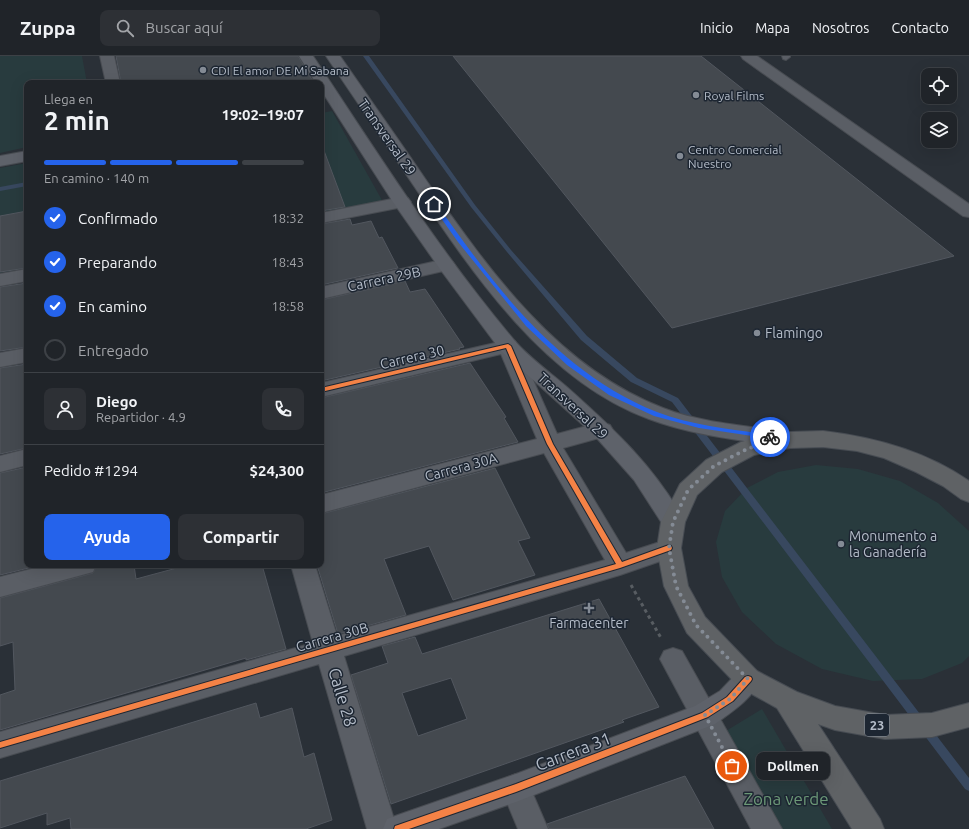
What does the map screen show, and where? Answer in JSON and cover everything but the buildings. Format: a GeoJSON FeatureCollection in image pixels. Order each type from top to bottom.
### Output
{"type":"FeatureCollection","features":[{"type":"Feature","properties":{"kind":"highway","name":"23"},"geometry":{"type":"LineString","coordinates":[[969,493],[950,480],[924,466],[891,452],[857,443],[823,439],[790,440],[749,448],[714,466],[688,490],[673,522],[669,548],[676,586],[696,625],[748,679],[787,700],[835,718],[885,726],[932,725],[969,715]]}},
{"type":"Feature","properties":{"kind":"highway"},"geometry":{"type":"LineString","coordinates":[[924,466],[969,474]]}},
{"type":"Feature","properties":{"kind":"highway","name":"23"},"geometry":{"type":"LineString","coordinates":[[787,700],[869,829]]}},
{"type":"Feature","properties":{"kind":"main road","name":"Transversal 29"},"geometry":{"type":"LineString","coordinates":[[306,56],[322,80]]}},
{"type":"Feature","properties":{"kind":"main road","name":"Transversal 29"},"geometry":{"type":"LineString","coordinates":[[333,56],[364,104],[460,241],[528,325],[569,363],[612,393],[656,414],[699,426],[790,440]]}},
{"type":"Feature","properties":{"kind":"main road","name":"Transversal 29"},"geometry":{"type":"LineString","coordinates":[[324,84],[402,202],[446,265],[508,346],[602,430],[642,474],[673,522]]}},
{"type":"Feature","properties":{"kind":"main road"},"geometry":{"type":"LineString","coordinates":[[324,110],[364,104]]}},
{"type":"Feature","properties":{"kind":"main road"},"geometry":{"type":"LineString","coordinates":[[0,161],[24,157]]}},
{"type":"Feature","properties":{"kind":"main road","name":"Carrera 31"},"geometry":{"type":"LineString","coordinates":[[398,829],[516,788],[705,715],[730,699],[748,679]]}},
{"type":"Feature","properties":{"kind":"street"},"geometry":{"type":"LineString","coordinates":[[107,56],[112,80]]}},
{"type":"Feature","properties":{"kind":"street"},"geometry":{"type":"LineString","coordinates":[[748,56],[969,212]]}},
{"type":"Feature","properties":{"kind":"street"},"geometry":{"type":"LineString","coordinates":[[324,217],[402,202]]}},
{"type":"Feature","properties":{"kind":"street","name":"Carrera 29B"},"geometry":{"type":"LineString","coordinates":[[324,291],[446,265]]}},
{"type":"Feature","properties":{"kind":"street"},"geometry":{"type":"LineString","coordinates":[[0,280],[24,276]]}},
{"type":"Feature","properties":{"kind":"street"},"geometry":{"type":"LineString","coordinates":[[508,346],[550,444],[620,566]]}},
{"type":"Feature","properties":{"kind":"street","name":"Carrera 30"},"geometry":{"type":"LineString","coordinates":[[324,389],[508,346]]}},
{"type":"Feature","properties":{"kind":"street"},"geometry":{"type":"LineString","coordinates":[[0,360],[24,356]]}},
{"type":"Feature","properties":{"kind":"street","name":"Carrera 30A"},"geometry":{"type":"LineString","coordinates":[[324,503],[602,430]]}},
{"type":"Feature","properties":{"kind":"street"},"geometry":{"type":"LineString","coordinates":[[0,464],[24,458]]}},
{"type":"Feature","properties":{"kind":"street","name":"Carrera 30B"},"geometry":{"type":"LineString","coordinates":[[0,745],[620,566],[669,548]]}},
{"type":"Feature","properties":{"kind":"street"},"geometry":{"type":"LineString","coordinates":[[0,586],[72,568]]}},
{"type":"Feature","properties":{"kind":"street","name":"Calle 28"},"geometry":{"type":"LineString","coordinates":[[304,568],[382,829]]}},
{"type":"Feature","properties":{"kind":"street"},"geometry":{"type":"LineString","coordinates":[[673,659],[767,829]]}},
{"type":"Feature","properties":{"kind":"street"},"geometry":{"type":"LineString","coordinates":[[516,788],[533,829]]}},
{"type":"Feature","properties":{"kind":"path"},"geometry":{"type":"LineString","coordinates":[[620,566],[673,659]]}},
{"type":"Feature","properties":{"kind":"green space"},"geometry":{"type":"Polygon","coordinates":[[[0,56],[82,56],[86,80],[24,80],[24,148],[0,153],[0,56]]]}},
{"type":"Feature","properties":{"kind":"green space"},"geometry":{"type":"Polygon","coordinates":[[[332,111],[383,202],[324,214],[324,112],[332,111]]]}},
{"type":"Feature","properties":{"kind":"green space"},"geometry":{"type":"Polygon","coordinates":[[[24,164],[24,269],[0,273],[0,168],[24,164]]]}},
{"type":"Feature","properties":{"kind":"green space"},"geometry":{"type":"Polygon","coordinates":[[[816,465],[858,469],[900,481],[938,503],[969,531],[969,656],[962,663],[922,679],[873,681],[822,669],[776,644],[742,612],[722,577],[716,542],[725,511],[747,488],[778,472],[816,465]]]}},
{"type":"Feature","properties":{"kind":"green space","name":"Zona verde"},"geometry":{"type":"Polygon","coordinates":[[[762,709],[832,829],[775,829],[721,734],[762,709]]]}},
{"type":"Feature","properties":{"kind":"waterway"},"geometry":{"type":"LineString","coordinates":[[366,56],[473,206],[509,251],[584,338],[634,380],[675,400],[969,786]]}},
{"type":"Feature","properties":{"kind":"waterway"},"geometry":{"type":"LineString","coordinates":[[0,189],[24,185]]}},
{"type":"Feature","properties":{"kind":"cycle path"},"geometry":{"type":"LineString","coordinates":[[324,389],[508,346],[550,444],[620,565]]}},
{"type":"Feature","properties":{"kind":"cycle path"},"geometry":{"type":"LineString","coordinates":[[0,745],[620,565],[669,548]]}},
{"type":"Feature","properties":{"kind":"cycle path"},"geometry":{"type":"LineString","coordinates":[[398,829],[516,788],[705,715],[730,699],[748,679]]}},
{"type":"Feature","properties":{"kind":"way so far"},"geometry":{"type":"LineString","coordinates":[[732,766],[705,715],[730,699],[748,679],[696,625],[676,586],[669,548],[673,522],[688,490],[714,466],[749,448],[790,440],[770,437]]}},
{"type":"Feature","properties":{"kind":"place","name":"CDI El amor DE Mi Sabana"},"geometry":{"type":"Point","coordinates":[203,70]}},
{"type":"Feature","properties":{"kind":"place","name":"Royal Films"},"geometry":{"type":"Point","coordinates":[696,95]}},
{"type":"Feature","properties":{"kind":"place","name":"Centro Comercial Nuestro"},"geometry":{"type":"Point","coordinates":[680,156]}},
{"type":"Feature","properties":{"kind":"place","name":"Flamingo"},"geometry":{"type":"Point","coordinates":[757,333]}},
{"type":"Feature","properties":{"kind":"place","name":"Monumento a la Ganadería"},"geometry":{"type":"Point","coordinates":[841,544]}},
{"type":"Feature","properties":{"kind":"place","name":"Farmacenter"},"geometry":{"type":"Point","coordinates":[589,608]}},
{"type":"Feature","properties":{"kind":"place","name":"Dollmen"},"geometry":{"type":"Point","coordinates":[732,766]}},
{"type":"Feature","properties":{"kind":"route"},"geometry":{"type":"LineString","coordinates":[[434,204],[460,241],[528,325],[569,363],[612,393],[656,414],[699,426],[770,437]]}}]}
